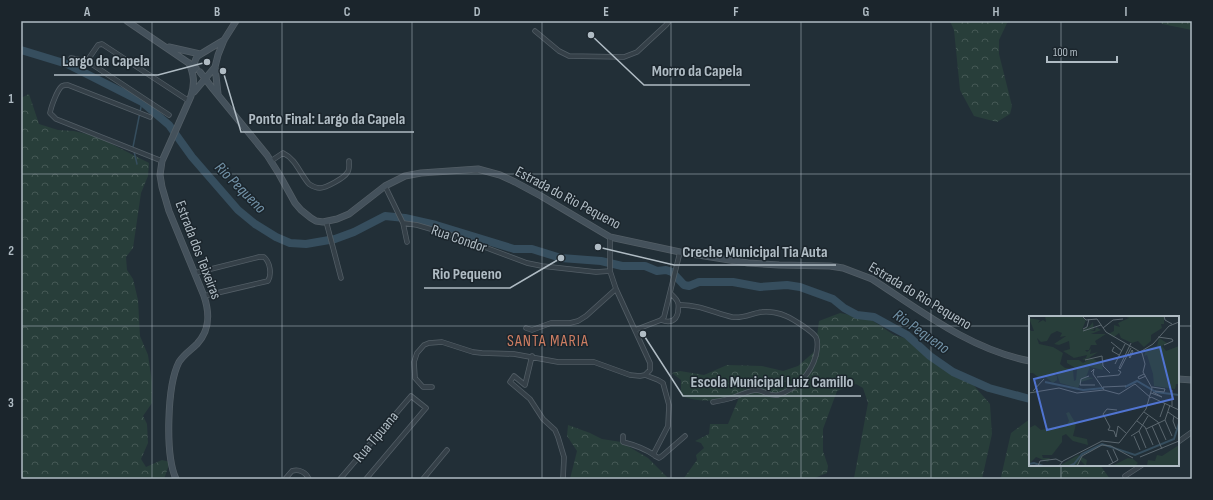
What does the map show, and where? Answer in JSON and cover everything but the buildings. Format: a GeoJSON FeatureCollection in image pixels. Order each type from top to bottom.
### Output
{"type":"FeatureCollection","features":[{"type":"Feature","properties":{"kind":"street"},"geometry":{"type":"LineString","coordinates":[[127,21],[205,73],[210,72],[216,65],[224,40],[236,21]]}},
{"type":"Feature","properties":{"kind":"street"},"geometry":{"type":"LineString","coordinates":[[535,31],[559,51],[569,56],[624,57],[637,52],[666,26],[669,21]]}},
{"type":"Feature","properties":{"kind":"street"},"geometry":{"type":"LineString","coordinates":[[195,67],[197,57],[224,40]]}},
{"type":"Feature","properties":{"kind":"street"},"geometry":{"type":"LineString","coordinates":[[87,61],[98,45],[102,44],[190,98]]}},
{"type":"Feature","properties":{"kind":"street"},"geometry":{"type":"LineString","coordinates":[[165,46],[213,55],[216,65],[217,88],[219,96]]}},
{"type":"Feature","properties":{"kind":"street"},"geometry":{"type":"LineString","coordinates":[[71,58],[87,61],[169,115]]}},
{"type":"Feature","properties":{"kind":"street"},"geometry":{"type":"LineString","coordinates":[[195,67],[271,161],[295,203],[301,210],[316,221],[326,221],[341,278]]}},
{"type":"Feature","properties":{"kind":"street","name":"Estrada dos Teixeiras"},"geometry":{"type":"LineString","coordinates":[[176,479],[170,451],[172,386],[179,362],[185,354],[204,336],[207,326],[208,308],[169,211],[160,175],[162,161],[190,98],[194,83],[195,67]]}},
{"type":"Feature","properties":{"kind":"street","name":"Estrada dos Teixeiras"},"geometry":{"type":"LineString","coordinates":[[190,98],[210,72]]}},
{"type":"Feature","properties":{"kind":"street"},"geometry":{"type":"LineString","coordinates":[[150,117],[68,85],[60,88],[51,107],[50,113],[56,119],[162,161]]}},
{"type":"Feature","properties":{"kind":"street"},"geometry":{"type":"LineString","coordinates":[[198,87],[205,87],[213,90]]}},
{"type":"Feature","properties":{"kind":"street"},"geometry":{"type":"LineString","coordinates":[[271,161],[283,153],[290,156],[309,184],[315,188],[322,188],[334,183],[347,174],[349,169],[349,161]]}},
{"type":"Feature","properties":{"kind":"street","name":"Estrada do Rio Pequeno"},"geometry":{"type":"LineString","coordinates":[[326,221],[337,219],[349,214],[385,186],[405,176],[421,173],[478,169],[500,175],[610,237],[680,252],[748,263],[830,266],[856,272],[872,278],[962,336],[993,351],[1029,361]]}},
{"type":"Feature","properties":{"kind":"street"},"geometry":{"type":"LineString","coordinates":[[385,186],[399,213],[407,242]]}},
{"type":"Feature","properties":{"kind":"street","name":"Rua Condor"},"geometry":{"type":"LineString","coordinates":[[402,222],[454,236],[528,263],[596,272],[609,269]]}},
{"type":"Feature","properties":{"kind":"street"},"geometry":{"type":"LineString","coordinates":[[610,237],[609,269],[616,289],[650,363],[650,370],[645,376]]}},
{"type":"Feature","properties":{"kind":"street"},"geometry":{"type":"LineString","coordinates":[[635,330],[661,320],[665,316],[680,252]]}},
{"type":"Feature","properties":{"kind":"street"},"geometry":{"type":"LineString","coordinates":[[195,273],[259,257],[264,257],[268,260],[270,272],[270,278],[268,281],[204,296]]}},
{"type":"Feature","properties":{"kind":"street"},"geometry":{"type":"LineString","coordinates":[[526,328],[532,330],[551,322],[570,323],[578,321],[586,316],[616,289]]}},
{"type":"Feature","properties":{"kind":"street"},"geometry":{"type":"LineString","coordinates":[[661,320],[668,322],[675,320],[677,315],[679,305],[670,293]]}},
{"type":"Feature","properties":{"kind":"street"},"geometry":{"type":"LineString","coordinates":[[679,305],[738,317],[762,312],[780,314],[802,326],[815,336],[818,342],[815,358],[810,370],[794,387],[789,390],[774,396],[756,390],[729,399],[713,402]]}},
{"type":"Feature","properties":{"kind":"street"},"geometry":{"type":"LineString","coordinates":[[432,387],[424,387],[415,378],[414,362],[417,353],[424,345],[442,342],[482,353],[498,352],[532,356],[558,362],[594,362],[630,375],[645,376],[663,383],[669,405],[668,426],[654,455]]}},
{"type":"Feature","properties":{"kind":"street"},"geometry":{"type":"LineString","coordinates":[[532,356],[525,385],[514,376],[510,382],[530,399],[543,419],[555,430],[564,457],[563,479]]}},
{"type":"Feature","properties":{"kind":"street"},"geometry":{"type":"LineString","coordinates":[[1179,379],[1192,380]]}},
{"type":"Feature","properties":{"kind":"street","name":"Rua Tipuana"},"geometry":{"type":"LineString","coordinates":[[340,479],[411,396],[426,408],[366,479]]}},
{"type":"Feature","properties":{"kind":"street"},"geometry":{"type":"LineString","coordinates":[[1179,441],[1192,432]]}},
{"type":"Feature","properties":{"kind":"street"},"geometry":{"type":"LineString","coordinates":[[623,436],[623,442],[635,444],[657,457],[662,456],[685,436]]}},
{"type":"Feature","properties":{"kind":"street"},"geometry":{"type":"LineString","coordinates":[[423,479],[447,450]]}},
{"type":"Feature","properties":{"kind":"street"},"geometry":{"type":"LineString","coordinates":[[1125,476],[1140,466]]}},
{"type":"Feature","properties":{"kind":"street"},"geometry":{"type":"LineString","coordinates":[[284,479],[292,471],[299,470],[310,479]]}},
{"type":"Feature","properties":{"kind":"green space"},"geometry":{"type":"Polygon","coordinates":[[[950,21],[1008,21],[999,40],[999,54],[1012,106],[1010,114],[997,122],[974,116],[960,90],[954,30],[950,21]]]}},
{"type":"Feature","properties":{"kind":"green space"},"geometry":{"type":"Polygon","coordinates":[[[1160,21],[1192,21],[1192,30],[1162,24],[1160,21]]]}},
{"type":"Feature","properties":{"kind":"green space"},"geometry":{"type":"Polygon","coordinates":[[[29,94],[39,124],[58,130],[74,131],[96,136],[149,163],[148,176],[141,193],[133,248],[126,257],[127,270],[133,279],[138,300],[140,336],[148,355],[152,382],[152,403],[143,416],[147,424],[148,443],[141,459],[146,467],[162,460],[170,462],[164,479],[21,479],[21,98],[29,94]]]}},
{"type":"Feature","properties":{"kind":"green space"},"geometry":{"type":"Polygon","coordinates":[[[840,313],[870,319],[894,335],[918,342],[944,367],[970,381],[990,404],[992,434],[982,479],[853,479],[868,403],[863,388],[856,384],[837,391],[823,429],[823,451],[828,466],[827,473],[812,479],[676,479],[684,478],[697,460],[696,455],[704,448],[701,443],[695,441],[709,434],[710,424],[728,424],[740,395],[704,401],[681,396],[681,380],[672,373],[680,371],[704,375],[727,365],[762,366],[783,371],[798,366],[815,351],[819,321],[840,313]]]}},
{"type":"Feature","properties":{"kind":"green space"},"geometry":{"type":"Polygon","coordinates":[[[1029,420],[1029,466],[1101,466],[1110,479],[1005,479],[1001,477],[1011,433],[1029,420]]]}},
{"type":"Feature","properties":{"kind":"green space"},"geometry":{"type":"Polygon","coordinates":[[[568,425],[602,439],[621,442],[648,458],[669,479],[570,479],[577,451],[567,436],[568,425]]]}},
{"type":"Feature","properties":{"kind":"waterway","name":"Rio Pequeno"},"geometry":{"type":"LineString","coordinates":[[21,50],[67,64],[142,102],[169,125],[192,157],[238,210],[255,224],[276,237],[290,243],[306,244],[335,239],[354,232],[385,216],[405,218],[436,225],[514,249],[532,249],[561,258],[601,261],[622,266],[645,266],[657,271],[666,270],[672,272],[684,285],[689,286],[699,282],[733,282],[760,287],[787,285],[800,287],[833,299],[844,308],[857,315],[874,317],[907,335],[930,356],[953,372],[989,388],[1029,399]]}},
{"type":"Feature","properties":{"kind":"waterway"},"geometry":{"type":"LineString","coordinates":[[137,164],[133,147],[142,102]]}},
{"type":"Feature","properties":{"kind":"place","name":"Morro da Capela"},"geometry":{"type":"Point","coordinates":[591,35]}},
{"type":"Feature","properties":{"kind":"place","name":"Largo da Capela"},"geometry":{"type":"Point","coordinates":[207,62]}},
{"type":"Feature","properties":{"kind":"place","name":"Ponto Final: Largo da Capela"},"geometry":{"type":"Point","coordinates":[223,71]}},
{"type":"Feature","properties":{"kind":"place","name":"Creche Municipal Tia Auta"},"geometry":{"type":"Point","coordinates":[598,247]}},
{"type":"Feature","properties":{"kind":"place","name":"Rio Pequeno"},"geometry":{"type":"Point","coordinates":[561,258]}},
{"type":"Feature","properties":{"kind":"place","name":"Escola Municipal Luiz Camillo"},"geometry":{"type":"Point","coordinates":[643,334]}},
{"type":"Feature","properties":{"kind":"district","name":"SANTA MARIA"},"geometry":{"type":"Point","coordinates":[548,341]}}]}
